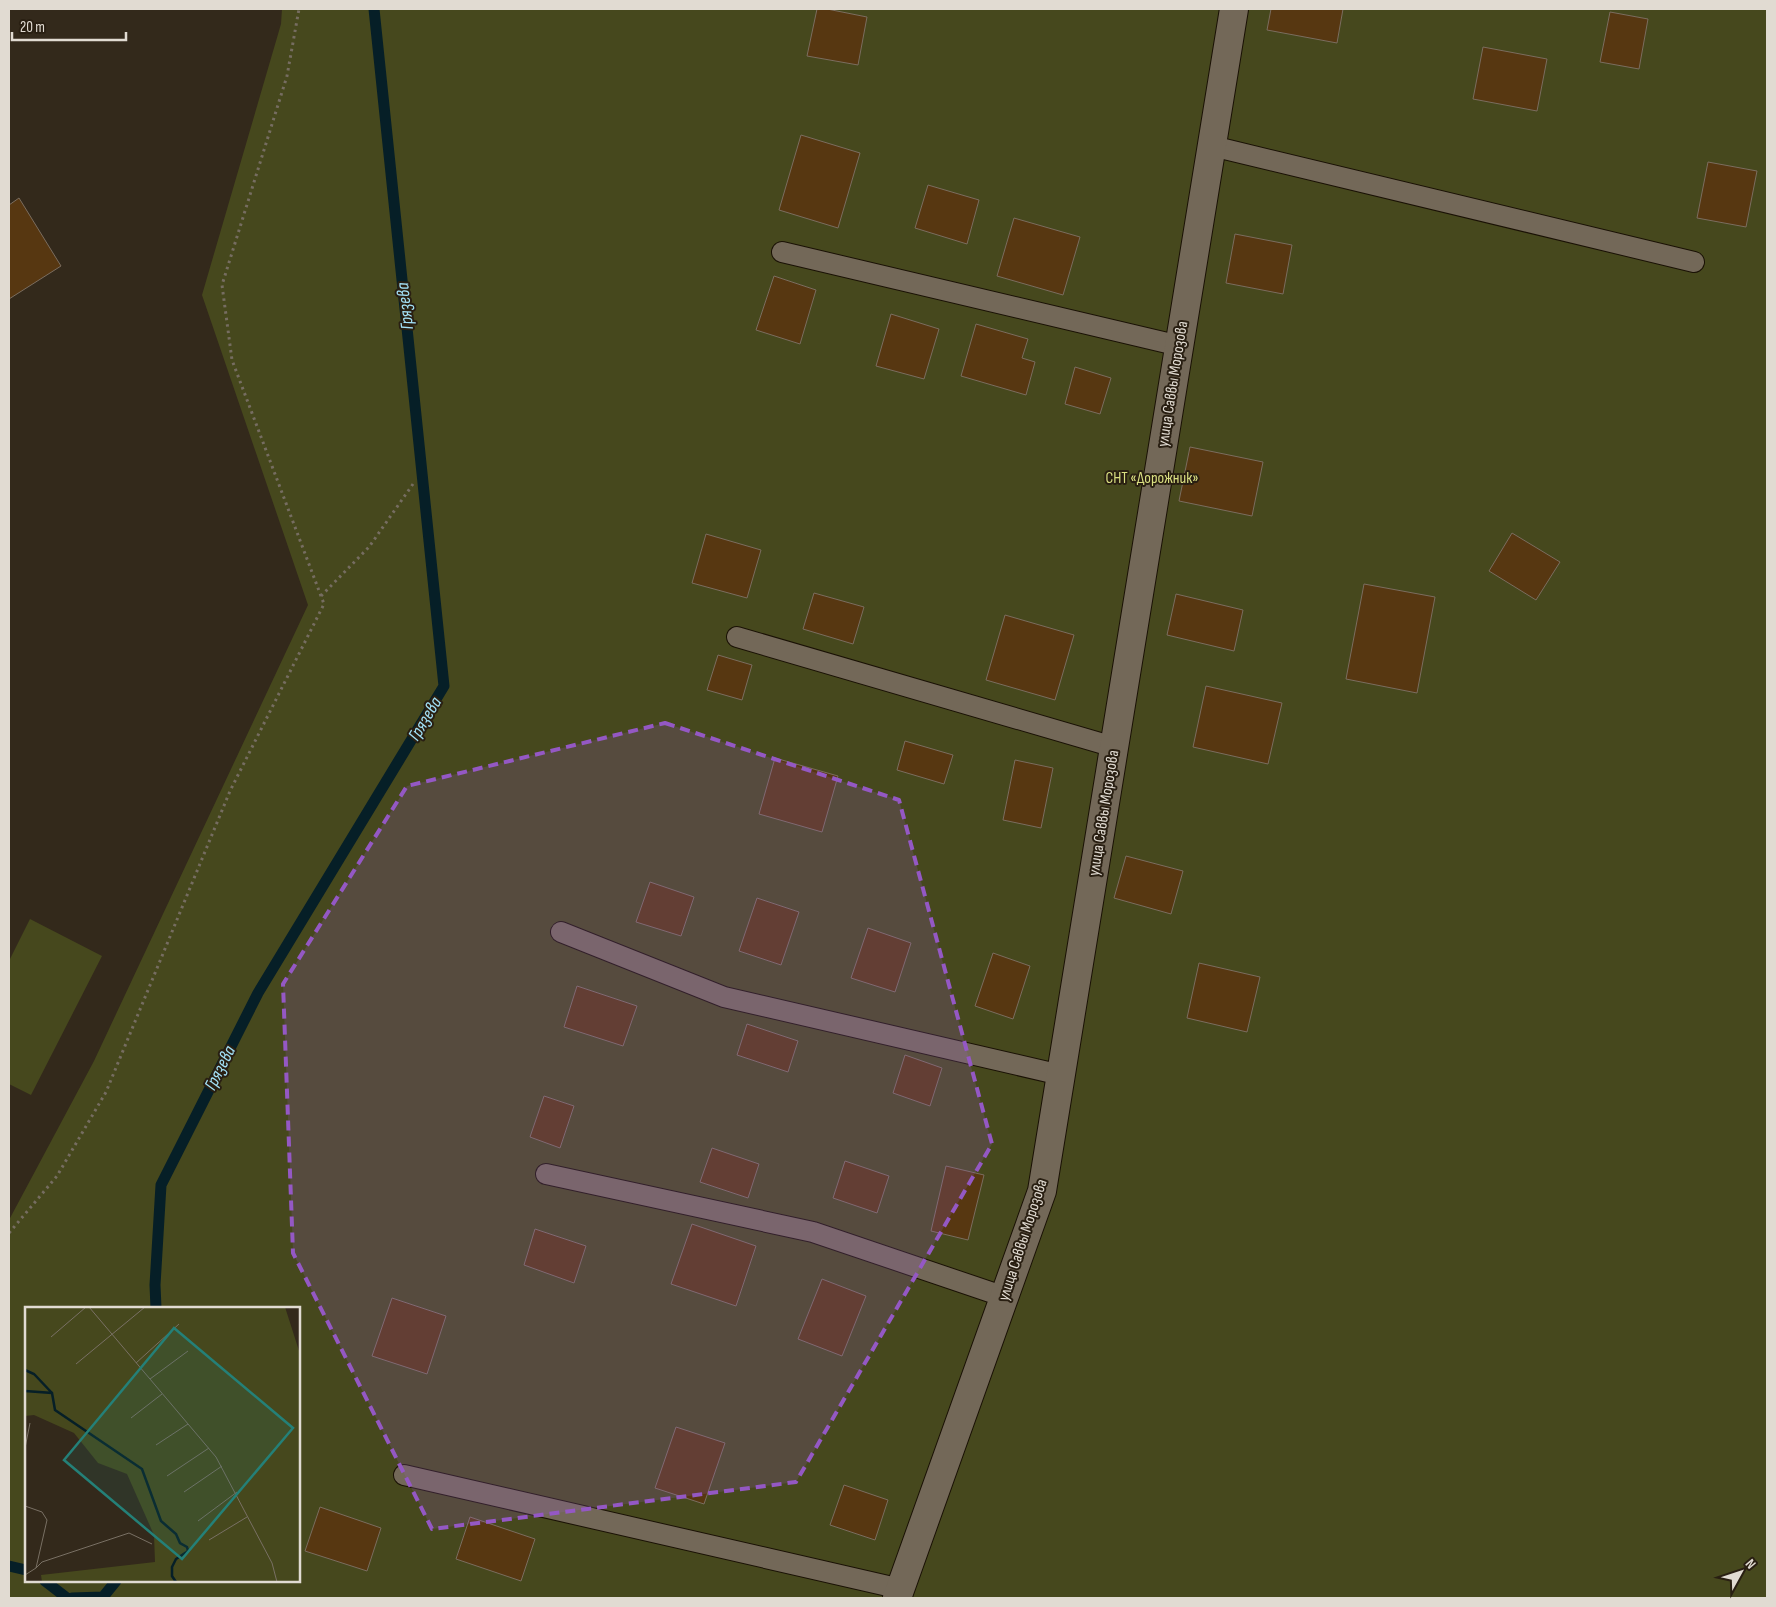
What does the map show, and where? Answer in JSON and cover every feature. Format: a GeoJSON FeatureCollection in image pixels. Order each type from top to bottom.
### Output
{"type":"FeatureCollection","features":[{"type":"Feature","properties":{"kind":"street","name":"улица Саввы Морозова"},"geometry":{"type":"LineString","coordinates":[[899,1594],[1042,1191],[1234,9]]}},
{"type":"Feature","properties":{"kind":"lane"},"geometry":{"type":"LineString","coordinates":[[1212,146],[1694,262]]}},
{"type":"Feature","properties":{"kind":"lane"},"geometry":{"type":"LineString","coordinates":[[782,252],[1180,346]]}},
{"type":"Feature","properties":{"kind":"lane"},"geometry":{"type":"LineString","coordinates":[[737,637],[1114,747]]}},
{"type":"Feature","properties":{"kind":"lane"},"geometry":{"type":"LineString","coordinates":[[561,932],[724,997],[1061,1075]]}},
{"type":"Feature","properties":{"kind":"lane"},"geometry":{"type":"LineString","coordinates":[[546,1174],[813,1232],[1004,1297]]}},
{"type":"Feature","properties":{"kind":"lane"},"geometry":{"type":"LineString","coordinates":[[404,1475],[899,1594]]}},
{"type":"Feature","properties":{"kind":"path"},"geometry":{"type":"LineString","coordinates":[[9,1233],[57,1176],[106,1092],[230,791],[324,604],[232,360],[222,285],[287,76],[299,9]]}},
{"type":"Feature","properties":{"kind":"path"},"geometry":{"type":"LineString","coordinates":[[320,596],[369,547],[413,484]]}},
{"type":"Feature","properties":{"kind":"highlighted area"},"geometry":{"type":"Polygon","coordinates":[[[665,723],[899,800],[992,1144],[796,1482],[432,1529],[293,1253],[283,984],[407,786],[665,723]]]}},
{"type":"Feature","properties":{"kind":"green space","name":"СНТ «Дорожник»"},"geometry":{"type":"Polygon","coordinates":[[[282,9],[1767,9],[1767,1598],[9,1598],[9,1220],[94,1061],[308,605],[202,295],[281,24],[282,9]]]}},
{"type":"Feature","properties":{"kind":"green space"},"geometry":{"type":"Polygon","coordinates":[[[30,919],[102,956],[31,1095],[9,1084],[9,961],[30,919]]]}},
{"type":"Feature","properties":{"kind":"building"},"geometry":{"type":"Polygon","coordinates":[[[817,9],[827,9],[867,17],[858,65],[807,56],[817,9]]]}},
{"type":"Feature","properties":{"kind":"building"},"geometry":{"type":"Polygon","coordinates":[[[1271,9],[1343,9],[1337,43],[1267,30],[1271,9]]]}},
{"type":"Feature","properties":{"kind":"building"},"geometry":{"type":"Polygon","coordinates":[[[1610,12],[1648,19],[1639,69],[1600,62],[1610,12]]]}},
{"type":"Feature","properties":{"kind":"building"},"geometry":{"type":"Polygon","coordinates":[[[1483,47],[1547,59],[1537,111],[1473,99],[1483,47]]]}},
{"type":"Feature","properties":{"kind":"building"},"geometry":{"type":"Polygon","coordinates":[[[801,135],[860,153],[838,228],[779,210],[801,135]]]}},
{"type":"Feature","properties":{"kind":"building"},"geometry":{"type":"Polygon","coordinates":[[[1708,162],[1757,171],[1746,227],[1697,218],[1708,162]]]}},
{"type":"Feature","properties":{"kind":"building"},"geometry":{"type":"Polygon","coordinates":[[[928,185],[979,200],[967,244],[915,228],[928,185]]]}},
{"type":"Feature","properties":{"kind":"building"},"geometry":{"type":"Polygon","coordinates":[[[19,198],[61,266],[9,299],[9,205],[19,198]]]}},
{"type":"Feature","properties":{"kind":"building"},"geometry":{"type":"Polygon","coordinates":[[[1014,218],[1080,237],[1063,295],[997,276],[1014,218]]]}},
{"type":"Feature","properties":{"kind":"building"},"geometry":{"type":"Polygon","coordinates":[[[1235,234],[1292,245],[1283,294],[1226,283],[1235,234]]]}},
{"type":"Feature","properties":{"kind":"building"},"geometry":{"type":"Polygon","coordinates":[[[774,276],[816,290],[800,344],[756,330],[774,276]]]}},
{"type":"Feature","properties":{"kind":"building"},"geometry":{"type":"Polygon","coordinates":[[[891,314],[939,329],[924,379],[876,366],[891,314]]]}},
{"type":"Feature","properties":{"kind":"building"},"geometry":{"type":"Polygon","coordinates":[[[976,324],[1028,339],[1022,358],[1035,362],[1026,395],[961,376],[976,324]]]}},
{"type":"Feature","properties":{"kind":"building"},"geometry":{"type":"Polygon","coordinates":[[[1075,367],[1111,378],[1100,414],[1065,404],[1075,367]]]}},
{"type":"Feature","properties":{"kind":"building"},"geometry":{"type":"Polygon","coordinates":[[[1190,447],[1263,462],[1252,516],[1179,501],[1190,447]]]}},
{"type":"Feature","properties":{"kind":"building"},"geometry":{"type":"Polygon","coordinates":[[[1512,533],[1560,562],[1536,600],[1489,571],[1512,533]]]}},
{"type":"Feature","properties":{"kind":"building"},"geometry":{"type":"Polygon","coordinates":[[[706,534],[761,550],[747,598],[692,583],[706,534]]]}},
{"type":"Feature","properties":{"kind":"building"},"geometry":{"type":"Polygon","coordinates":[[[1364,584],[1435,597],[1417,693],[1346,679],[1364,584]]]}},
{"type":"Feature","properties":{"kind":"building"},"geometry":{"type":"Polygon","coordinates":[[[814,593],[864,607],[853,644],[803,629],[814,593]]]}},
{"type":"Feature","properties":{"kind":"building"},"geometry":{"type":"Polygon","coordinates":[[[1176,594],[1243,610],[1234,651],[1167,635],[1176,594]]]}},
{"type":"Feature","properties":{"kind":"building"},"geometry":{"type":"Polygon","coordinates":[[[1005,615],[1074,635],[1055,700],[986,680],[1005,615]]]}},
{"type":"Feature","properties":{"kind":"building"},"geometry":{"type":"Polygon","coordinates":[[[718,655],[752,665],[742,700],[707,690],[718,655]]]}},
{"type":"Feature","properties":{"kind":"building"},"geometry":{"type":"Polygon","coordinates":[[[1206,686],[1282,703],[1268,764],[1193,747],[1206,686]]]}},
{"type":"Feature","properties":{"kind":"building"},"geometry":{"type":"Polygon","coordinates":[[[905,741],[953,755],[944,784],[897,770],[905,741]]]}},
{"type":"Feature","properties":{"kind":"building"},"geometry":{"type":"Polygon","coordinates":[[[775,758],[838,776],[822,832],[759,814],[775,758]]]}},
{"type":"Feature","properties":{"kind":"building"},"geometry":{"type":"Polygon","coordinates":[[[1015,760],[1053,768],[1041,828],[1003,820],[1015,760]]]}},
{"type":"Feature","properties":{"kind":"building"},"geometry":{"type":"Polygon","coordinates":[[[1126,856],[1183,871],[1171,914],[1114,898],[1126,856]]]}},
{"type":"Feature","properties":{"kind":"building"},"geometry":{"type":"Polygon","coordinates":[[[650,882],[694,897],[681,936],[636,922],[650,882]]]}},
{"type":"Feature","properties":{"kind":"building"},"geometry":{"type":"Polygon","coordinates":[[[757,898],[799,912],[781,965],[739,951],[757,898]]]}},
{"type":"Feature","properties":{"kind":"building"},"geometry":{"type":"Polygon","coordinates":[[[868,928],[911,943],[895,992],[851,978],[868,928]]]}},
{"type":"Feature","properties":{"kind":"building"},"geometry":{"type":"Polygon","coordinates":[[[993,953],[1030,966],[1013,1019],[975,1006],[993,953]]]}},
{"type":"Feature","properties":{"kind":"building"},"geometry":{"type":"Polygon","coordinates":[[[1199,963],[1260,977],[1247,1032],[1187,1018],[1199,963]]]}},
{"type":"Feature","properties":{"kind":"building"},"geometry":{"type":"Polygon","coordinates":[[[577,986],[637,1006],[623,1046],[564,1027],[577,986]]]}},
{"type":"Feature","properties":{"kind":"building"},"geometry":{"type":"Polygon","coordinates":[[[747,1024],[798,1041],[788,1072],[737,1055],[747,1024]]]}},
{"type":"Feature","properties":{"kind":"building"},"geometry":{"type":"Polygon","coordinates":[[[905,1055],[942,1068],[930,1106],[893,1093],[905,1055]]]}},
{"type":"Feature","properties":{"kind":"building"},"geometry":{"type":"Polygon","coordinates":[[[544,1096],[574,1106],[560,1148],[530,1137],[544,1096]]]}},
{"type":"Feature","properties":{"kind":"building"},"geometry":{"type":"Polygon","coordinates":[[[712,1148],[759,1164],[748,1198],[700,1182],[712,1148]]]}},
{"type":"Feature","properties":{"kind":"building"},"geometry":{"type":"Polygon","coordinates":[[[845,1161],[889,1176],[877,1213],[833,1198],[845,1161]]]}},
{"type":"Feature","properties":{"kind":"building"},"geometry":{"type":"Polygon","coordinates":[[[946,1166],[984,1175],[968,1240],[931,1231],[946,1166]]]}},
{"type":"Feature","properties":{"kind":"building"},"geometry":{"type":"Polygon","coordinates":[[[692,1224],[756,1246],[736,1306],[671,1284],[692,1224]]]}},
{"type":"Feature","properties":{"kind":"building"},"geometry":{"type":"Polygon","coordinates":[[[535,1229],[586,1246],[574,1283],[524,1265],[535,1229]]]}},
{"type":"Feature","properties":{"kind":"building"},"geometry":{"type":"Polygon","coordinates":[[[822,1279],[866,1296],[842,1356],[798,1339],[822,1279]]]}},
{"type":"Feature","properties":{"kind":"building"},"geometry":{"type":"Polygon","coordinates":[[[392,1298],[446,1316],[427,1374],[372,1356],[392,1298]]]}},
{"type":"Feature","properties":{"kind":"building"},"geometry":{"type":"Polygon","coordinates":[[[676,1427],[725,1443],[704,1504],[655,1488],[676,1427]]]}},
{"type":"Feature","properties":{"kind":"building"},"geometry":{"type":"Polygon","coordinates":[[[844,1485],[888,1500],[875,1540],[830,1525],[844,1485]]]}},
{"type":"Feature","properties":{"kind":"building"},"geometry":{"type":"Polygon","coordinates":[[[320,1507],[381,1528],[367,1571],[305,1551],[320,1507]]]}},
{"type":"Feature","properties":{"kind":"building"},"geometry":{"type":"Polygon","coordinates":[[[470,1517],[535,1539],[521,1581],[456,1559],[470,1517]]]}},
{"type":"Feature","properties":{"kind":"waterway","name":"Грязева"},"geometry":{"type":"LineString","coordinates":[[156,1307],[155,1285],[161,1185],[258,993],[444,686],[374,9]]}},
{"type":"Feature","properties":{"kind":"waterway","name":"Грязева"},"geometry":{"type":"LineString","coordinates":[[9,1566],[25,1570]]}},
{"type":"Feature","properties":{"kind":"waterway","name":"Грязева"},"geometry":{"type":"LineString","coordinates":[[46,1582],[67,1598]]}},
{"type":"Feature","properties":{"kind":"waterway","name":"Грязева"},"geometry":{"type":"LineString","coordinates":[[72,1598],[103,1597],[115,1582]]}}]}
